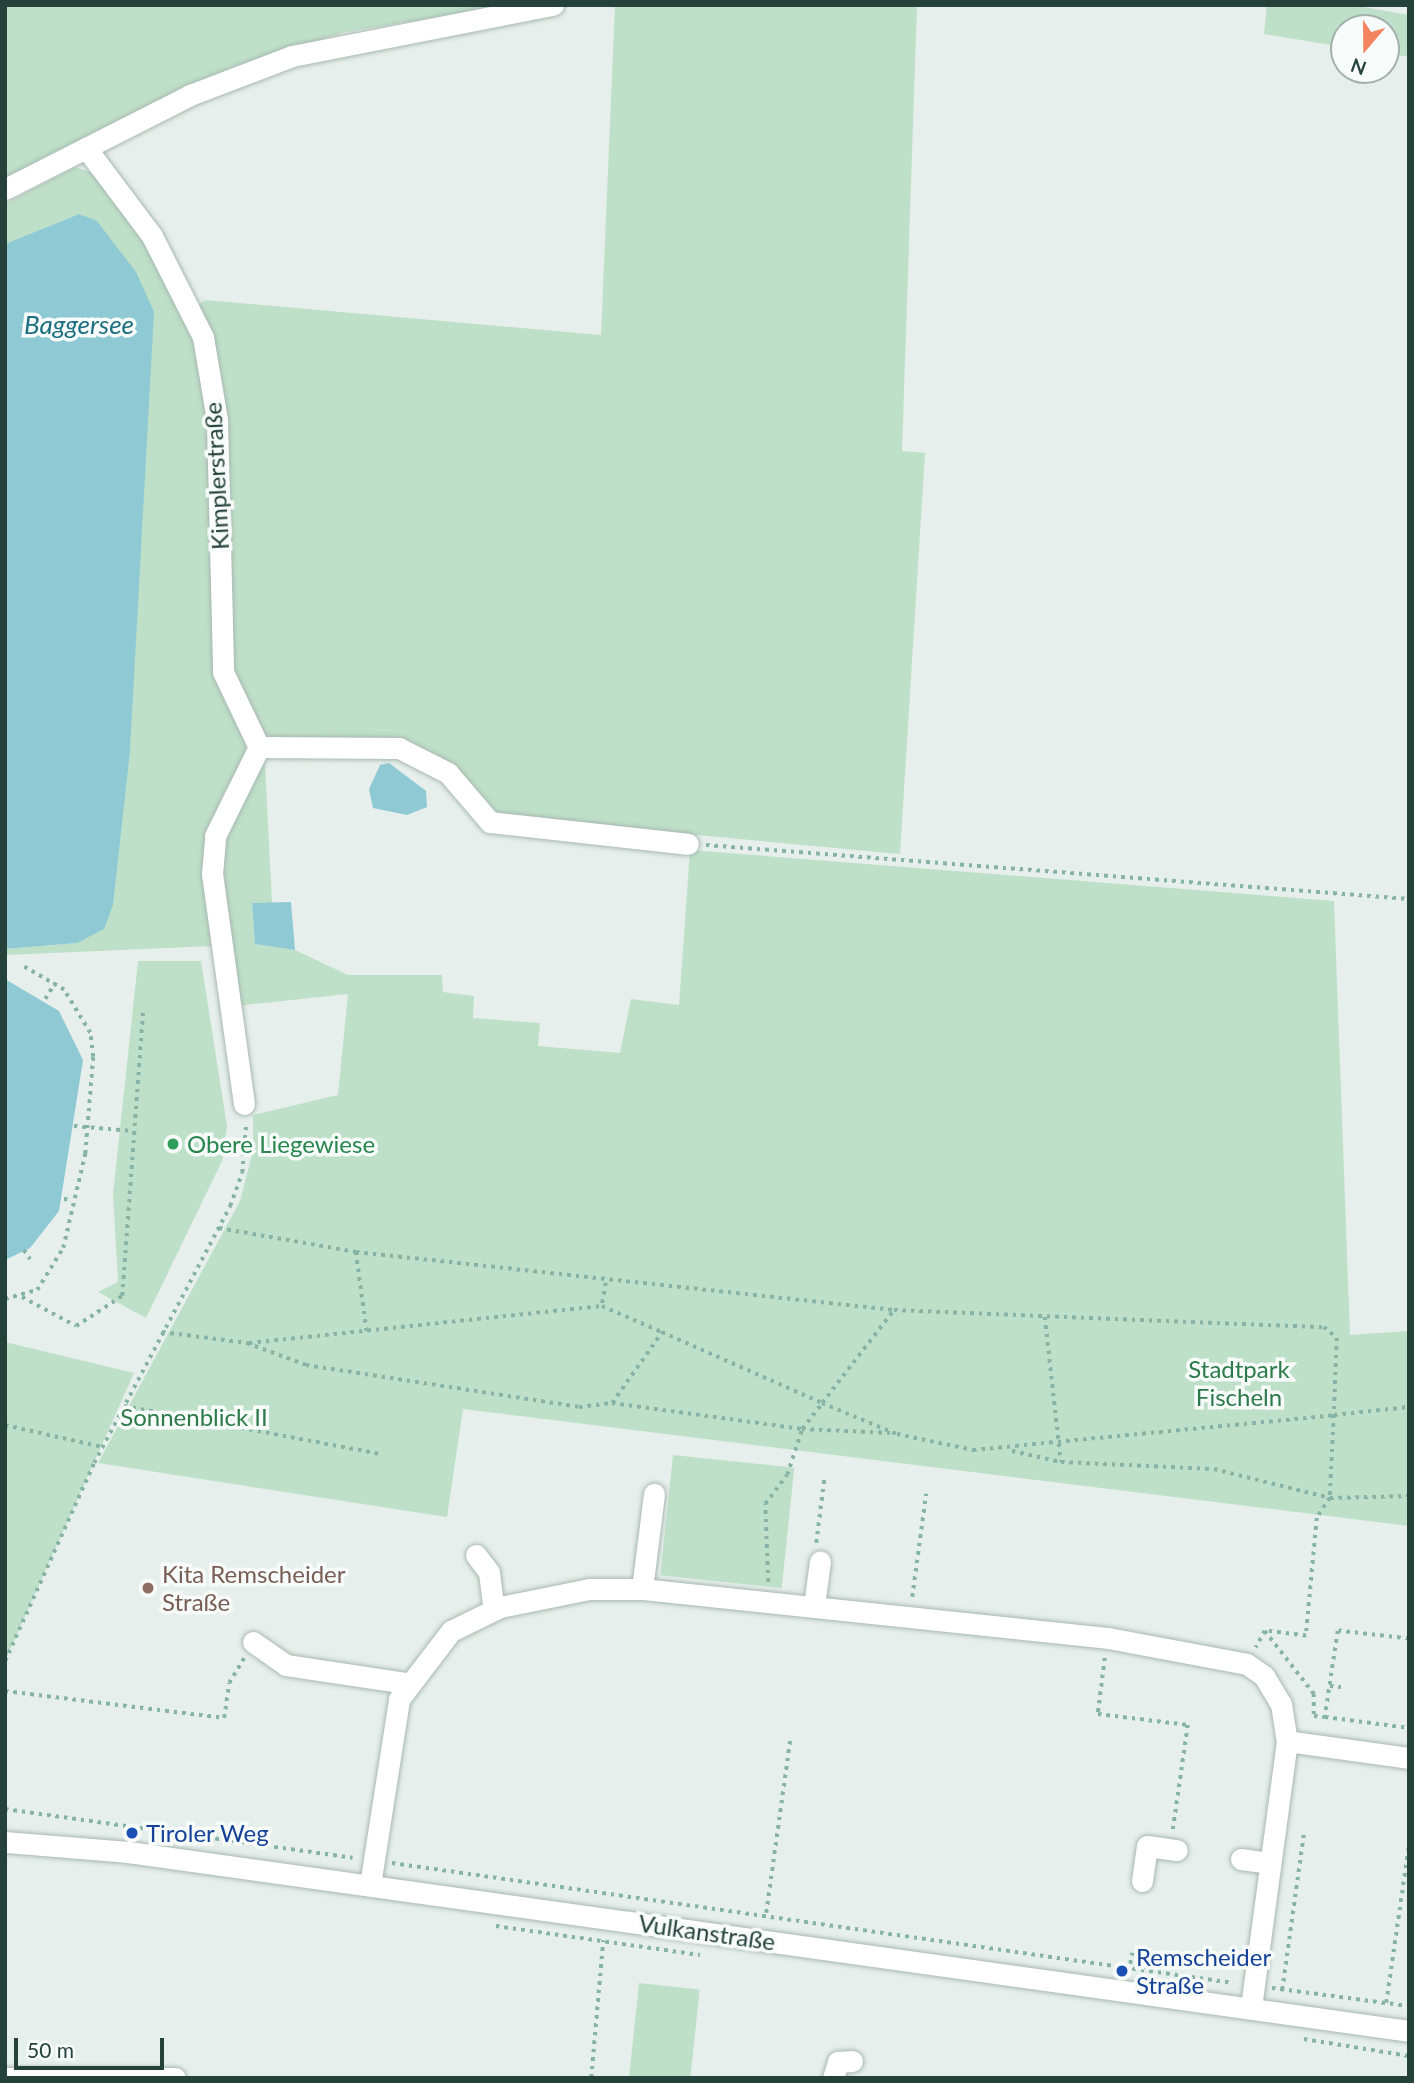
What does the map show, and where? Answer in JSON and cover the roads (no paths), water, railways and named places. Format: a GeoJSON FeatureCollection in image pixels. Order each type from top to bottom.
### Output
{"type":"FeatureCollection","features":[{"type":"Feature","properties":{"kind":"street"},"geometry":{"type":"LineString","coordinates":[[5,189],[190,95],[292,56],[553,5]]}},
{"type":"Feature","properties":{"kind":"street","name":"Kimplerstraße"},"geometry":{"type":"LineString","coordinates":[[86,148],[152,236],[202,337],[217,420],[223,672],[259,747]]}},
{"type":"Feature","properties":{"kind":"street"},"geometry":{"type":"LineString","coordinates":[[244,1104],[212,874],[215,836],[259,747],[399,748],[448,774],[490,822],[688,844]]}},
{"type":"Feature","properties":{"kind":"street"},"geometry":{"type":"LineString","coordinates":[[642,1589],[654,1494]]}},
{"type":"Feature","properties":{"kind":"street"},"geometry":{"type":"LineString","coordinates":[[476,1555],[489,1572],[494,1610]]}},
{"type":"Feature","properties":{"kind":"street"},"geometry":{"type":"LineString","coordinates":[[814,1606],[820,1562]]}},
{"type":"Feature","properties":{"kind":"street"},"geometry":{"type":"LineString","coordinates":[[370,1885],[391,1733],[407,1683],[451,1631],[494,1610],[589,1589],[642,1589],[1108,1638],[1247,1664],[1264,1676],[1281,1704],[1287,1741],[1251,2009]]}},
{"type":"Feature","properties":{"kind":"street"},"geometry":{"type":"LineString","coordinates":[[253,1642],[286,1665],[407,1683]]}},
{"type":"Feature","properties":{"kind":"street"},"geometry":{"type":"LineString","coordinates":[[1287,1741],[1409,1758]]}},
{"type":"Feature","properties":{"kind":"street","name":"Vulkanstraße"},"geometry":{"type":"LineString","coordinates":[[5,1842],[98,1848],[1409,2031]]}},
{"type":"Feature","properties":{"kind":"street"},"geometry":{"type":"LineString","coordinates":[[1142,1881],[1147,1846],[1174,1850]]}},
{"type":"Feature","properties":{"kind":"street"},"geometry":{"type":"LineString","coordinates":[[1241,1859],[1269,1863]]}},
{"type":"Feature","properties":{"kind":"street"},"geometry":{"type":"LineString","coordinates":[[833,2078],[838,2062],[852,2061]]}},
{"type":"Feature","properties":{"kind":"street"},"geometry":{"type":"LineString","coordinates":[[5,2078],[175,2078]]}},
{"type":"Feature","properties":{"kind":"water","name":"Baggersee"},"geometry":{"type":"Polygon","coordinates":[[[79,214],[97,221],[136,272],[154,312],[130,751],[113,905],[104,929],[77,943],[5,949],[5,244],[79,214]]]}},
{"type":"Feature","properties":{"kind":"water"},"geometry":{"type":"Polygon","coordinates":[[[389,763],[426,791],[427,807],[407,815],[373,808],[369,789],[380,765],[389,763]]]}},
{"type":"Feature","properties":{"kind":"water"},"geometry":{"type":"Polygon","coordinates":[[[291,902],[295,950],[255,944],[252,903],[291,902]]]}},
{"type":"Feature","properties":{"kind":"water"},"geometry":{"type":"Polygon","coordinates":[[[5,979],[59,1011],[83,1060],[59,1211],[30,1248],[5,1260],[5,979]]]}},
{"type":"Feature","properties":{"kind":"place","name":"Obere Liegewiese"},"geometry":{"type":"Point","coordinates":[173,1144]}},
{"type":"Feature","properties":{"kind":"place","name":"Kita Remscheider Straße"},"geometry":{"type":"Point","coordinates":[148,1588]}},
{"type":"Feature","properties":{"kind":"place","name":"Tiroler Weg"},"geometry":{"type":"Point","coordinates":[132,1833]}},
{"type":"Feature","properties":{"kind":"place","name":"Remscheider Straße"},"geometry":{"type":"Point","coordinates":[1122,1971]}},
{"type":"Feature","properties":{"kind":"park label","name":"Stadtpark Fischeln"},"geometry":{"type":"Point","coordinates":[1239,1383]}},
{"type":"Feature","properties":{"kind":"park label","name":"Sonnenblick II"},"geometry":{"type":"Point","coordinates":[194,1417]}}]}
